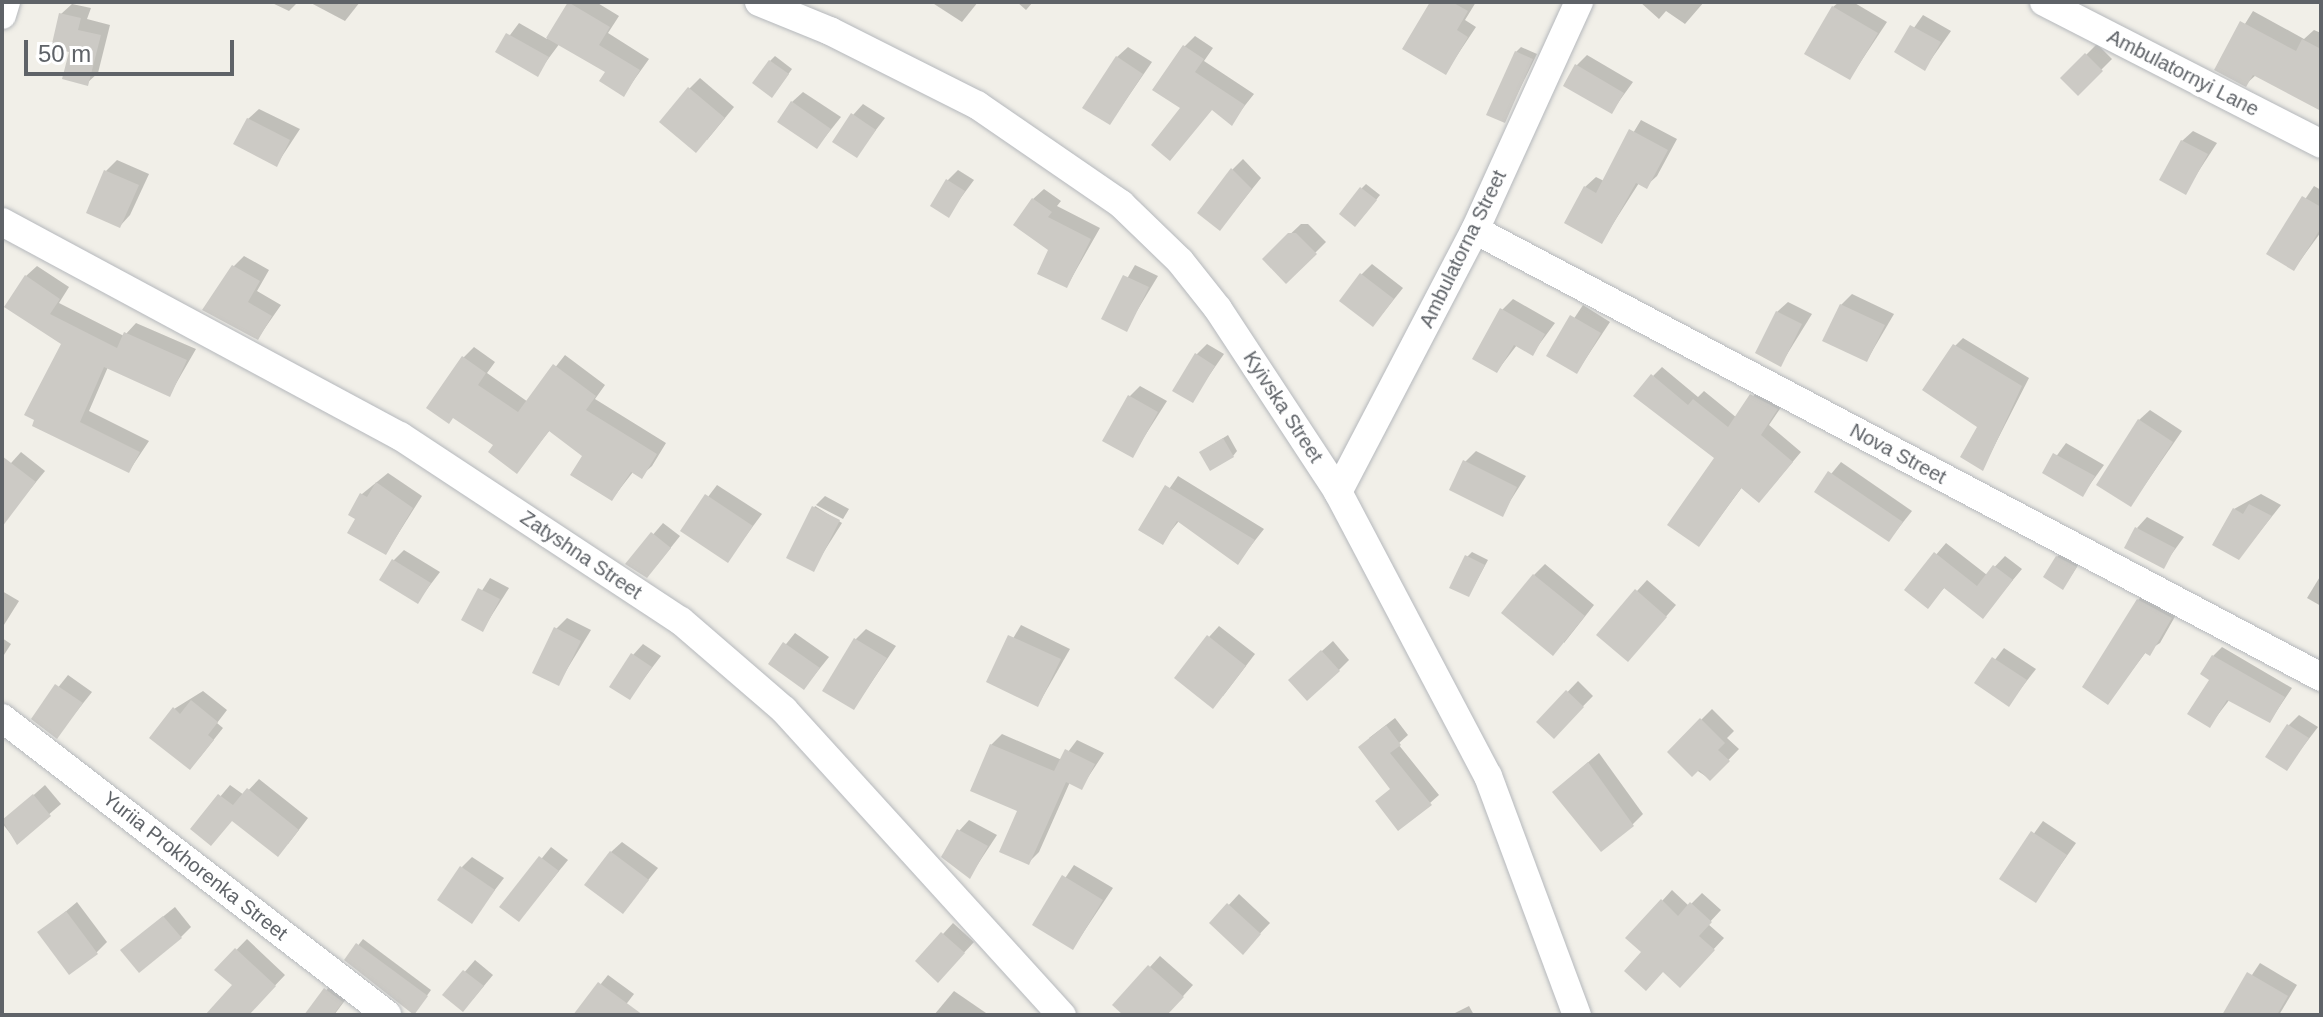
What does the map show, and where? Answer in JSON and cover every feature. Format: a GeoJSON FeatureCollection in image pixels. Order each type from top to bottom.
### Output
{"type":"FeatureCollection","features":[{"type":"Feature","properties":{"kind":"street"},"geometry":{"type":"LineString","coordinates":[[2,15],[6,2]]}},
{"type":"Feature","properties":{"kind":"street","name":"Kyivska Street"},"geometry":{"type":"LineString","coordinates":[[759,2],[830,31],[977,105],[1121,204],[1180,261],[1218,309],[1338,492],[1488,776],[1577,1015]]}},
{"type":"Feature","properties":{"kind":"street","name":"Ambulatorna Street"},"geometry":{"type":"LineString","coordinates":[[1338,492],[1475,230],[1579,2]]}},
{"type":"Feature","properties":{"kind":"street","name":"Ambulatornyi Lane"},"geometry":{"type":"LineString","coordinates":[[2044,2],[2321,144]]}},
{"type":"Feature","properties":{"kind":"street","name":"Zatyshna Street"},"geometry":{"type":"LineString","coordinates":[[2,222],[400,436],[681,621],[784,710],[1062,1015]]}},
{"type":"Feature","properties":{"kind":"street","name":"Nova Street"},"geometry":{"type":"LineString","coordinates":[[1475,230],[2321,677]]}},
{"type":"Feature","properties":{"kind":"street","name":"Yuriia Prokhorenka Street"},"geometry":{"type":"LineString","coordinates":[[2,718],[387,1015]]}},
{"type":"Feature","properties":{"kind":"building"},"geometry":{"type":"Polygon","coordinates":[[[568,2],[610,27],[599,45],[640,70],[624,97],[599,81],[605,72],[546,38],[568,2]]]}},
{"type":"Feature","properties":{"kind":"building"},"geometry":{"type":"Polygon","coordinates":[[[1430,2],[1452,2],[1468,11],[1457,30],[1468,37],[1446,75],[1402,49],[1430,2]]]}},
{"type":"Feature","properties":{"kind":"building"},"geometry":{"type":"Polygon","coordinates":[[[1832,6],[1878,33],[1850,80],[1804,54],[1832,6]]]}},
{"type":"Feature","properties":{"kind":"building"},"geometry":{"type":"Polygon","coordinates":[[[59,13],[81,18],[78,30],[101,35],[88,86],[62,79],[69,52],[51,48],[59,13]]]}},
{"type":"Feature","properties":{"kind":"building"},"geometry":{"type":"Polygon","coordinates":[[[2240,21],[2296,51],[2302,39],[2321,49],[2321,111],[2253,75],[2246,87],[2214,70],[2240,21]]]}},
{"type":"Feature","properties":{"kind":"building"},"geometry":{"type":"Polygon","coordinates":[[[1910,25],[1941,42],[1925,71],[1894,52],[1910,25]]]}},
{"type":"Feature","properties":{"kind":"building"},"geometry":{"type":"Polygon","coordinates":[[[506,33],[549,57],[538,77],[495,52],[506,33]]]}},
{"type":"Feature","properties":{"kind":"building"},"geometry":{"type":"Polygon","coordinates":[[[1183,45],[1204,59],[1195,72],[1245,105],[1232,126],[1212,110],[1170,161],[1151,145],[1180,108],[1152,90],[1183,45]]]}},
{"type":"Feature","properties":{"kind":"building"},"geometry":{"type":"Polygon","coordinates":[[[1515,51],[1533,59],[1505,123],[1486,115],[1515,51]]]}},
{"type":"Feature","properties":{"kind":"building"},"geometry":{"type":"Polygon","coordinates":[[[2085,53],[2103,71],[2078,96],[2060,78],[2085,53]]]}},
{"type":"Feature","properties":{"kind":"building"},"geometry":{"type":"Polygon","coordinates":[[[1116,56],[1143,74],[1110,125],[1082,108],[1116,56]]]}},
{"type":"Feature","properties":{"kind":"building"},"geometry":{"type":"Polygon","coordinates":[[[769,60],[789,74],[772,98],[752,83],[769,60]]]}},
{"type":"Feature","properties":{"kind":"building"},"geometry":{"type":"Polygon","coordinates":[[[1575,64],[1624,93],[1612,114],[1563,86],[1575,64]]]}},
{"type":"Feature","properties":{"kind":"building"},"geometry":{"type":"Polygon","coordinates":[[[688,87],[725,118],[696,153],[659,122],[688,87]]]}},
{"type":"Feature","properties":{"kind":"building"},"geometry":{"type":"Polygon","coordinates":[[[791,101],[831,129],[817,149],[777,122],[791,101]]]}},
{"type":"Feature","properties":{"kind":"building"},"geometry":{"type":"Polygon","coordinates":[[[851,113],[876,130],[857,158],[832,142],[851,113]]]}},
{"type":"Feature","properties":{"kind":"building"},"geometry":{"type":"Polygon","coordinates":[[[247,118],[290,140],[277,167],[233,144],[247,118]]]}},
{"type":"Feature","properties":{"kind":"building"},"geometry":{"type":"Polygon","coordinates":[[[1629,129],[1668,150],[1647,189],[1636,183],[1602,244],[1564,223],[1584,186],[1596,193],[1629,129]]]}},
{"type":"Feature","properties":{"kind":"building"},"geometry":{"type":"Polygon","coordinates":[[[2181,140],[2208,154],[2186,195],[2159,180],[2181,140]]]}},
{"type":"Feature","properties":{"kind":"building"},"geometry":{"type":"Polygon","coordinates":[[[1231,168],[1252,189],[1220,231],[1197,213],[1231,168]]]}},
{"type":"Feature","properties":{"kind":"building"},"geometry":{"type":"Polygon","coordinates":[[[104,170],[139,185],[120,228],[86,213],[104,170]]]}},
{"type":"Feature","properties":{"kind":"building"},"geometry":{"type":"Polygon","coordinates":[[[946,179],[965,191],[949,218],[930,206],[946,179]]]}},
{"type":"Feature","properties":{"kind":"building"},"geometry":{"type":"Polygon","coordinates":[[[1360,187],[1377,200],[1355,227],[1339,214],[1360,187]]]}},
{"type":"Feature","properties":{"kind":"building"},"geometry":{"type":"Polygon","coordinates":[[[2302,196],[2321,207],[2321,228],[2294,271],[2266,254],[2302,196]]]}},
{"type":"Feature","properties":{"kind":"building"},"geometry":{"type":"Polygon","coordinates":[[[1032,198],[1052,212],[1048,217],[1091,239],[1067,288],[1037,274],[1048,250],[1013,225],[1032,198]]]}},
{"type":"Feature","properties":{"kind":"building"},"geometry":{"type":"Polygon","coordinates":[[[1288,233],[1296,233],[1317,254],[1286,284],[1262,259],[1288,233]]]}},
{"type":"Feature","properties":{"kind":"building"},"geometry":{"type":"Polygon","coordinates":[[[232,265],[260,281],[248,302],[272,316],[258,340],[202,310],[232,265]]]}},
{"type":"Feature","properties":{"kind":"building"},"geometry":{"type":"Polygon","coordinates":[[[1360,273],[1394,299],[1373,327],[1339,301],[1360,273]]]}},
{"type":"Feature","properties":{"kind":"building"},"geometry":{"type":"Polygon","coordinates":[[[25,275],[60,299],[50,314],[117,348],[124,332],[187,360],[170,397],[104,367],[80,422],[140,452],[129,473],[32,426],[34,420],[24,415],[61,344],[4,307],[25,275]]]}},
{"type":"Feature","properties":{"kind":"building"},"geometry":{"type":"Polygon","coordinates":[[[1123,275],[1149,287],[1127,332],[1101,319],[1123,275]]]}},
{"type":"Feature","properties":{"kind":"building"},"geometry":{"type":"Polygon","coordinates":[[[1840,304],[1885,325],[1867,362],[1822,341],[1840,304]]]}},
{"type":"Feature","properties":{"kind":"building"},"geometry":{"type":"Polygon","coordinates":[[[1500,308],[1545,334],[1533,356],[1514,345],[1497,373],[1472,359],[1500,308]]]}},
{"type":"Feature","properties":{"kind":"building"},"geometry":{"type":"Polygon","coordinates":[[[1776,311],[1802,324],[1781,367],[1755,353],[1776,311]]]}},
{"type":"Feature","properties":{"kind":"building"},"geometry":{"type":"Polygon","coordinates":[[[1570,315],[1601,333],[1577,374],[1546,356],[1570,315]]]}},
{"type":"Feature","properties":{"kind":"building"},"geometry":{"type":"Polygon","coordinates":[[[1953,344],[2022,386],[1983,471],[1960,457],[1977,427],[1922,390],[1953,344]]]}},
{"type":"Feature","properties":{"kind":"building"},"geometry":{"type":"Polygon","coordinates":[[[1195,353],[1215,366],[1193,403],[1172,391],[1195,353]]]}},
{"type":"Feature","properties":{"kind":"building"},"geometry":{"type":"Polygon","coordinates":[[[462,356],[486,373],[478,385],[518,412],[553,364],[596,396],[586,410],[657,454],[642,479],[631,472],[612,501],[570,475],[582,456],[549,431],[517,474],[488,452],[493,445],[453,418],[449,424],[426,408],[462,356]]]}},
{"type":"Feature","properties":{"kind":"building"},"geometry":{"type":"Polygon","coordinates":[[[1651,374],[1688,405],[1693,399],[1728,427],[1750,394],[1778,409],[1761,435],[1793,462],[1759,503],[1741,488],[1699,547],[1667,525],[1714,458],[1633,396],[1651,374]]]}},
{"type":"Feature","properties":{"kind":"building"},"geometry":{"type":"Polygon","coordinates":[[[1128,395],[1158,412],[1133,458],[1102,441],[1128,395]]]}},
{"type":"Feature","properties":{"kind":"building"},"geometry":{"type":"Polygon","coordinates":[[[2138,419],[2173,442],[2131,507],[2096,485],[2138,419]]]}},
{"type":"Feature","properties":{"kind":"building"},"geometry":{"type":"Polygon","coordinates":[[[1223,438],[1234,457],[1210,471],[1199,452],[1223,438]]]}},
{"type":"Feature","properties":{"kind":"building"},"geometry":{"type":"Polygon","coordinates":[[[2053,453],[2095,476],[2083,497],[2042,473],[2053,453]]]}},
{"type":"Feature","properties":{"kind":"building"},"geometry":{"type":"Polygon","coordinates":[[[2,456],[36,482],[2,527],[2,456]]]}},
{"type":"Feature","properties":{"kind":"building"},"geometry":{"type":"Polygon","coordinates":[[[1463,460],[1517,487],[1503,517],[1449,490],[1463,460]]]}},
{"type":"Feature","properties":{"kind":"building"},"geometry":{"type":"Polygon","coordinates":[[[1828,471],[1903,522],[1889,542],[1814,492],[1828,471]]]}},
{"type":"Feature","properties":{"kind":"building"},"geometry":{"type":"Polygon","coordinates":[[[376,482],[413,508],[386,555],[347,533],[355,519],[348,515],[360,493],[367,497],[376,482]]]}},
{"type":"Feature","properties":{"kind":"building"},"geometry":{"type":"Polygon","coordinates":[[[1165,485],[1255,540],[1238,565],[1177,521],[1163,545],[1138,530],[1165,485]]]}},
{"type":"Feature","properties":{"kind":"building"},"geometry":{"type":"Polygon","coordinates":[[[705,494],[753,526],[728,563],[680,531],[705,494]]]}},
{"type":"Feature","properties":{"kind":"building"},"geometry":{"type":"Polygon","coordinates":[[[2249,504],[2272,516],[2239,560],[2212,545],[2233,508],[2243,514],[2249,504]]]}},
{"type":"Feature","properties":{"kind":"building"},"geometry":{"type":"Polygon","coordinates":[[[812,506],[840,520],[814,572],[786,558],[812,506]]]}},
{"type":"Feature","properties":{"kind":"building"},"geometry":{"type":"Polygon","coordinates":[[[2135,527],[2175,548],[2164,569],[2124,548],[2135,527]]]}},
{"type":"Feature","properties":{"kind":"building"},"geometry":{"type":"Polygon","coordinates":[[[651,532],[671,548],[647,578],[625,564],[651,532]]]}},
{"type":"Feature","properties":{"kind":"building"},"geometry":{"type":"Polygon","coordinates":[[[1934,552],[1977,586],[1993,565],[2013,580],[1983,619],[1944,588],[1928,609],[1904,590],[1934,552]]]}},
{"type":"Feature","properties":{"kind":"building"},"geometry":{"type":"Polygon","coordinates":[[[1465,555],[1485,565],[1469,597],[1449,588],[1465,555]]]}},
{"type":"Feature","properties":{"kind":"building"},"geometry":{"type":"Polygon","coordinates":[[[2056,556],[2077,567],[2063,590],[2043,577],[2056,556]]]}},
{"type":"Feature","properties":{"kind":"building"},"geometry":{"type":"Polygon","coordinates":[[[392,559],[431,583],[418,604],[379,580],[392,559]]]}},
{"type":"Feature","properties":{"kind":"building"},"geometry":{"type":"Polygon","coordinates":[[[1533,574],[1585,616],[1553,656],[1501,613],[1533,574]]]}},
{"type":"Feature","properties":{"kind":"building"},"geometry":{"type":"Polygon","coordinates":[[[478,588],[500,599],[483,632],[461,620],[478,588]]]}},
{"type":"Feature","properties":{"kind":"building"},"geometry":{"type":"Polygon","coordinates":[[[1635,589],[1667,617],[1628,662],[1596,635],[1635,589]]]}},
{"type":"Feature","properties":{"kind":"building"},"geometry":{"type":"Polygon","coordinates":[[[2137,599],[2172,618],[2150,656],[2145,653],[2108,705],[2082,687],[2137,599]]]}},
{"type":"Feature","properties":{"kind":"building"},"geometry":{"type":"Polygon","coordinates":[[[554,627],[581,641],[559,686],[532,673],[554,627]]]}},
{"type":"Feature","properties":{"kind":"building"},"geometry":{"type":"Polygon","coordinates":[[[1008,635],[1061,659],[1038,707],[986,682],[1008,635]]]}},
{"type":"Feature","properties":{"kind":"building"},"geometry":{"type":"Polygon","coordinates":[[[1207,635],[1246,666],[1213,709],[1174,678],[1207,635]]]}},
{"type":"Feature","properties":{"kind":"building"},"geometry":{"type":"Polygon","coordinates":[[[854,638],[887,658],[854,710],[822,691],[854,638]]]}},
{"type":"Feature","properties":{"kind":"building"},"geometry":{"type":"Polygon","coordinates":[[[783,642],[820,668],[804,690],[768,664],[783,642]]]}},
{"type":"Feature","properties":{"kind":"building"},"geometry":{"type":"Polygon","coordinates":[[[1321,650],[1340,671],[1307,701],[1288,680],[1321,650]]]}},
{"type":"Feature","properties":{"kind":"building"},"geometry":{"type":"Polygon","coordinates":[[[631,653],[652,667],[630,700],[609,687],[631,653]]]}},
{"type":"Feature","properties":{"kind":"building"},"geometry":{"type":"Polygon","coordinates":[[[2212,655],[2285,697],[2270,723],[2227,700],[2210,728],[2187,714],[2209,680],[2200,674],[2212,655]]]}},
{"type":"Feature","properties":{"kind":"building"},"geometry":{"type":"Polygon","coordinates":[[[1992,657],[2027,680],[2009,707],[1974,683],[1992,657]]]}},
{"type":"Feature","properties":{"kind":"building"},"geometry":{"type":"Polygon","coordinates":[[[55,684],[83,703],[57,739],[31,719],[55,684]]]}},
{"type":"Feature","properties":{"kind":"building"},"geometry":{"type":"Polygon","coordinates":[[[1566,690],[1584,707],[1554,739],[1536,722],[1566,690]]]}},
{"type":"Feature","properties":{"kind":"building"},"geometry":{"type":"Polygon","coordinates":[[[191,700],[218,722],[208,735],[214,740],[190,770],[149,738],[173,707],[180,714],[191,700]]]}},
{"type":"Feature","properties":{"kind":"building"},"geometry":{"type":"Polygon","coordinates":[[[1700,718],[1725,743],[1718,750],[1730,761],[1710,781],[1699,770],[1692,777],[1667,752],[1700,718]]]}},
{"type":"Feature","properties":{"kind":"building"},"geometry":{"type":"Polygon","coordinates":[[[2287,724],[2309,738],[2287,771],[2265,757],[2287,724]]]}},
{"type":"Feature","properties":{"kind":"building"},"geometry":{"type":"Polygon","coordinates":[[[1386,725],[1401,745],[1390,753],[1432,805],[1398,831],[1375,801],[1390,789],[1358,747],[1386,725]]]}},
{"type":"Feature","properties":{"kind":"building"},"geometry":{"type":"Polygon","coordinates":[[[990,744],[1054,771],[1065,749],[1095,764],[1082,790],[1066,782],[1029,865],[999,852],[1017,811],[970,791],[990,744]]]}},
{"type":"Feature","properties":{"kind":"building"},"geometry":{"type":"Polygon","coordinates":[[[1588,762],[1634,826],[1601,852],[1552,792],[1588,762]]]}},
{"type":"Feature","properties":{"kind":"building"},"geometry":{"type":"Polygon","coordinates":[[[247,788],[299,830],[278,857],[232,821],[211,846],[190,829],[218,794],[233,805],[247,788]]]}},
{"type":"Feature","properties":{"kind":"building"},"geometry":{"type":"Polygon","coordinates":[[[33,794],[51,816],[17,845],[2,820],[33,794]]]}},
{"type":"Feature","properties":{"kind":"building"},"geometry":{"type":"Polygon","coordinates":[[[957,829],[988,846],[970,879],[941,857],[957,829]]]}},
{"type":"Feature","properties":{"kind":"building"},"geometry":{"type":"Polygon","coordinates":[[[2031,831],[2067,855],[2036,903],[1999,879],[2031,831]]]}},
{"type":"Feature","properties":{"kind":"building"},"geometry":{"type":"Polygon","coordinates":[[[610,851],[649,880],[623,914],[584,885],[610,851]]]}},
{"type":"Feature","properties":{"kind":"building"},"geometry":{"type":"Polygon","coordinates":[[[539,856],[559,871],[519,922],[499,907],[539,856]]]}},
{"type":"Feature","properties":{"kind":"building"},"geometry":{"type":"Polygon","coordinates":[[[460,866],[495,890],[472,924],[437,900],[460,866]]]}},
{"type":"Feature","properties":{"kind":"building"},"geometry":{"type":"Polygon","coordinates":[[[1062,875],[1103,900],[1073,950],[1032,925],[1062,875]]]}},
{"type":"Feature","properties":{"kind":"building"},"geometry":{"type":"Polygon","coordinates":[[[1661,899],[1678,916],[1690,902],[1712,922],[1699,936],[1715,950],[1680,988],[1663,972],[1646,991],[1624,971],[1641,952],[1625,938],[1661,899]]]}},
{"type":"Feature","properties":{"kind":"building"},"geometry":{"type":"Polygon","coordinates":[[[1227,903],[1261,934],[1243,955],[1209,923],[1227,903]]]}},
{"type":"Feature","properties":{"kind":"building"},"geometry":{"type":"Polygon","coordinates":[[[66,911],[98,954],[69,975],[37,932],[66,911]]]}},
{"type":"Feature","properties":{"kind":"building"},"geometry":{"type":"Polygon","coordinates":[[[163,916],[182,938],[139,973],[120,950],[163,916]]]}},
{"type":"Feature","properties":{"kind":"building"},"geometry":{"type":"Polygon","coordinates":[[[941,932],[965,953],[938,983],[915,961],[941,932]]]}},
{"type":"Feature","properties":{"kind":"building"},"geometry":{"type":"Polygon","coordinates":[[[356,943],[428,996],[414,1015],[344,960],[356,943]]]}},
{"type":"Feature","properties":{"kind":"building"},"geometry":{"type":"Polygon","coordinates":[[[235,948],[276,986],[249,1015],[205,1015],[232,985],[214,970],[235,948]]]}},
{"type":"Feature","properties":{"kind":"building"},"geometry":{"type":"Polygon","coordinates":[[[1148,965],[1184,997],[1167,1015],[1123,1015],[1112,1005],[1148,965]]]}},
{"type":"Feature","properties":{"kind":"building"},"geometry":{"type":"Polygon","coordinates":[[[463,970],[484,986],[463,1012],[442,995],[463,970]]]}},
{"type":"Feature","properties":{"kind":"building"},"geometry":{"type":"Polygon","coordinates":[[[2247,972],[2288,996],[2277,1015],[2222,1015],[2247,972]]]}},
{"type":"Feature","properties":{"kind":"building"},"geometry":{"type":"Polygon","coordinates":[[[598,982],[643,1015],[573,1015],[598,982]]]}},
{"type":"Feature","properties":{"kind":"building"},"geometry":{"type":"Polygon","coordinates":[[[324,988],[343,1002],[333,1015],[304,1015],[324,988]]]}}]}
